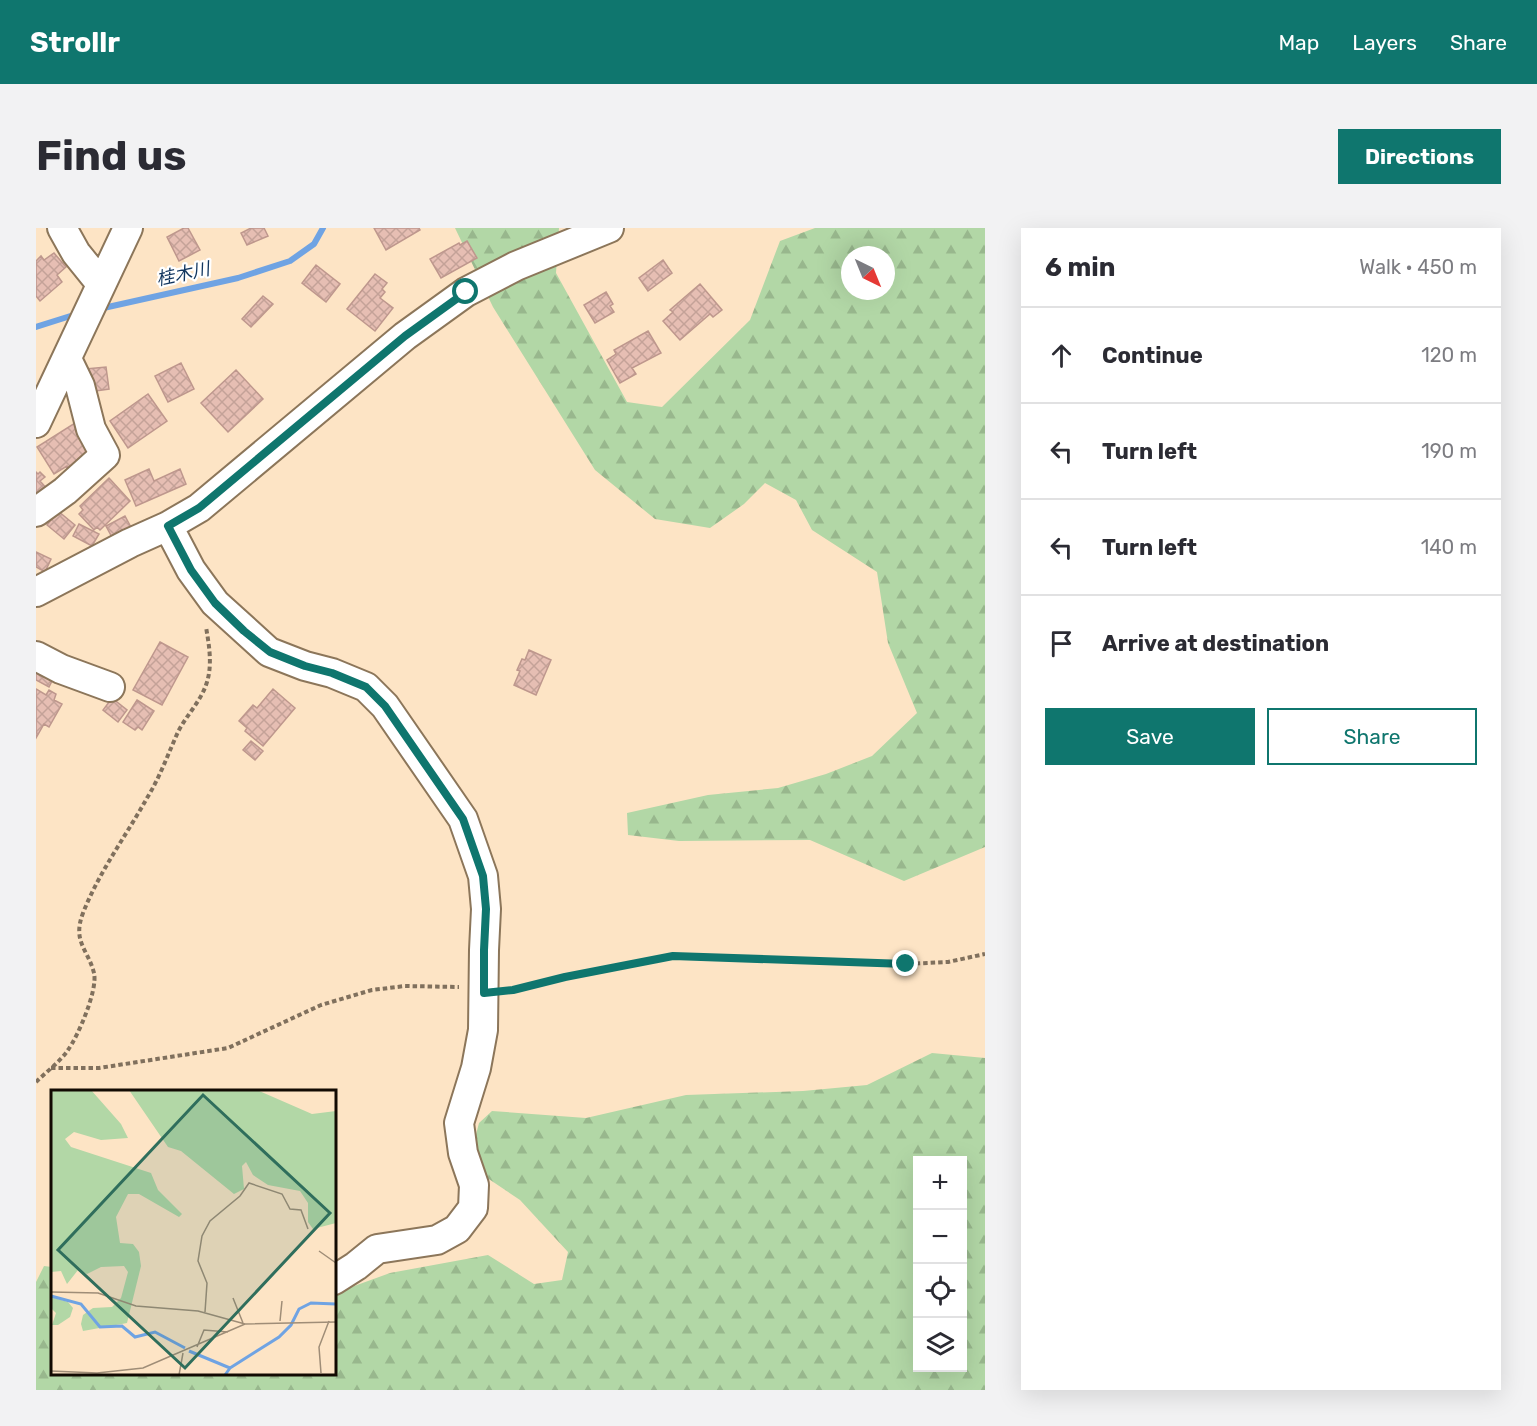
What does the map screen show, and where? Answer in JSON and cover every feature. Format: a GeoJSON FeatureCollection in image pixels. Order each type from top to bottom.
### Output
{"type":"FeatureCollection","features":[{"type":"Feature","properties":{"kind":"street"},"geometry":{"type":"LineString","coordinates":[[62,228],[99,288]]}},
{"type":"Feature","properties":{"kind":"street"},"geometry":{"type":"LineString","coordinates":[[36,423],[128,228]]}},
{"type":"Feature","properties":{"kind":"street"},"geometry":{"type":"LineString","coordinates":[[36,592],[199,508],[405,336],[466,292],[516,266],[609,228]]}},
{"type":"Feature","properties":{"kind":"street"},"geometry":{"type":"LineString","coordinates":[[36,512],[65,491],[105,455],[92,429],[80,386],[67,359]]}},
{"type":"Feature","properties":{"kind":"street"},"geometry":{"type":"LineString","coordinates":[[168,526],[191,570],[215,603],[244,631],[270,652],[366,687],[385,706],[463,819],[483,876],[486,909],[483,1030],[476,1068],[459,1123],[463,1153],[474,1185],[473,1208],[457,1229],[437,1240],[377,1249],[336,1279]]}},
{"type":"Feature","properties":{"kind":"street"},"geometry":{"type":"LineString","coordinates":[[36,656],[61,669],[110,687]]}},
{"type":"Feature","properties":{"kind":"path"},"geometry":{"type":"LineString","coordinates":[[36,1082],[68,1051],[88,1008],[95,976],[90,961],[81,947],[79,932],[82,915],[112,855],[148,798],[167,761],[179,730],[207,685],[210,658],[206,625]]}},
{"type":"Feature","properties":{"kind":"path"},"geometry":{"type":"LineString","coordinates":[[51,1068],[99,1068],[228,1047],[321,1005],[372,990],[405,986],[468,987],[484,993],[513,990],[565,977],[673,956],[906,964],[948,962],[985,954]]}},
{"type":"Feature","properties":{"kind":"green space"},"geometry":{"type":"Polygon","coordinates":[[[455,228],[559,228],[556,273],[627,402],[662,407],[750,320],[780,241],[815,228],[985,228],[985,847],[904,881],[810,840],[679,841],[628,835],[627,813],[708,795],[778,788],[826,774],[872,756],[917,713],[888,643],[877,572],[812,530],[796,500],[765,483],[744,504],[710,528],[655,519],[595,470],[493,307],[455,228]]]}},
{"type":"Feature","properties":{"kind":"green space"},"geometry":{"type":"Polygon","coordinates":[[[932,1053],[985,1058],[985,1390],[36,1390],[36,1282],[44,1266],[51,1267],[51,1375],[336,1375],[336,1293],[390,1273],[488,1255],[534,1284],[562,1280],[568,1252],[520,1200],[468,1165],[479,1123],[492,1111],[586,1118],[686,1095],[803,1091],[867,1085],[932,1053]]]}},
{"type":"Feature","properties":{"kind":"building"},"geometry":{"type":"Polygon","coordinates":[[[188,228],[200,250],[179,261],[167,237],[188,228]]]}},
{"type":"Feature","properties":{"kind":"building"},"geometry":{"type":"Polygon","coordinates":[[[251,228],[264,228],[268,236],[247,245],[241,233],[251,228]]]}},
{"type":"Feature","properties":{"kind":"building"},"geometry":{"type":"Polygon","coordinates":[[[374,228],[419,228],[420,230],[386,250],[374,228]]]}},
{"type":"Feature","properties":{"kind":"building"},"geometry":{"type":"Polygon","coordinates":[[[467,241],[477,258],[441,278],[430,259],[467,241]]]}},
{"type":"Feature","properties":{"kind":"building"},"geometry":{"type":"Polygon","coordinates":[[[54,253],[66,267],[57,275],[62,282],[40,301],[36,296],[36,261],[41,256],[44,260],[54,253]]]}},
{"type":"Feature","properties":{"kind":"building"},"geometry":{"type":"Polygon","coordinates":[[[663,260],[672,273],[648,291],[639,278],[663,260]]]}},
{"type":"Feature","properties":{"kind":"building"},"geometry":{"type":"Polygon","coordinates":[[[316,265],[340,284],[326,302],[302,283],[316,265]]]}},
{"type":"Feature","properties":{"kind":"building"},"geometry":{"type":"Polygon","coordinates":[[[375,274],[387,283],[382,289],[385,292],[380,298],[393,308],[375,331],[347,309],[375,274]]]}},
{"type":"Feature","properties":{"kind":"building"},"geometry":{"type":"Polygon","coordinates":[[[700,284],[722,310],[713,317],[710,314],[680,340],[663,321],[673,312],[670,310],[700,284]]]}},
{"type":"Feature","properties":{"kind":"building"},"geometry":{"type":"Polygon","coordinates":[[[606,292],[613,304],[610,306],[614,312],[595,323],[584,305],[606,292]]]}},
{"type":"Feature","properties":{"kind":"building"},"geometry":{"type":"Polygon","coordinates":[[[263,296],[273,304],[251,327],[242,319],[263,296]]]}},
{"type":"Feature","properties":{"kind":"building"},"geometry":{"type":"Polygon","coordinates":[[[648,331],[661,353],[632,368],[636,374],[620,383],[607,360],[616,354],[614,350],[648,331]]]}},
{"type":"Feature","properties":{"kind":"building"},"geometry":{"type":"Polygon","coordinates":[[[181,363],[194,389],[168,402],[155,376],[181,363]]]}},
{"type":"Feature","properties":{"kind":"building"},"geometry":{"type":"Polygon","coordinates":[[[106,367],[109,389],[89,392],[86,369],[106,367]]]}},
{"type":"Feature","properties":{"kind":"building"},"geometry":{"type":"Polygon","coordinates":[[[236,370],[263,399],[228,432],[201,403],[236,370]]]}},
{"type":"Feature","properties":{"kind":"building"},"geometry":{"type":"Polygon","coordinates":[[[148,394],[167,421],[128,448],[110,421],[148,394]]]}},
{"type":"Feature","properties":{"kind":"building"},"geometry":{"type":"Polygon","coordinates":[[[75,423],[94,454],[69,470],[67,466],[54,474],[37,447],[75,423]]]}},
{"type":"Feature","properties":{"kind":"building"},"geometry":{"type":"Polygon","coordinates":[[[149,469],[154,481],[180,469],[186,484],[136,506],[125,480],[149,469]]]}},
{"type":"Feature","properties":{"kind":"building"},"geometry":{"type":"Polygon","coordinates":[[[36,472],[38,474],[40,472],[45,477],[40,481],[49,491],[36,499],[36,472]]]}},
{"type":"Feature","properties":{"kind":"building"},"geometry":{"type":"Polygon","coordinates":[[[109,478],[130,501],[100,530],[97,527],[94,530],[79,514],[83,510],[80,506],[109,478]]]}},
{"type":"Feature","properties":{"kind":"building"},"geometry":{"type":"Polygon","coordinates":[[[58,511],[75,525],[64,539],[47,525],[58,511]]]}},
{"type":"Feature","properties":{"kind":"building"},"geometry":{"type":"Polygon","coordinates":[[[125,516],[133,531],[114,541],[106,526],[125,516]]]}},
{"type":"Feature","properties":{"kind":"building"},"geometry":{"type":"Polygon","coordinates":[[[79,524],[99,534],[92,546],[73,536],[79,524]]]}},
{"type":"Feature","properties":{"kind":"building"},"geometry":{"type":"Polygon","coordinates":[[[36,552],[51,559],[45,572],[36,567],[36,552]]]}},
{"type":"Feature","properties":{"kind":"building"},"geometry":{"type":"Polygon","coordinates":[[[160,642],[188,657],[162,705],[133,690],[160,642]]]}},
{"type":"Feature","properties":{"kind":"building"},"geometry":{"type":"Polygon","coordinates":[[[529,650],[551,660],[536,695],[514,685],[520,671],[517,670],[529,650]]]}},
{"type":"Feature","properties":{"kind":"building"},"geometry":{"type":"Polygon","coordinates":[[[36,665],[55,675],[49,687],[36,680],[36,665]]]}},
{"type":"Feature","properties":{"kind":"building"},"geometry":{"type":"Polygon","coordinates":[[[36,689],[46,695],[49,690],[56,694],[54,700],[62,704],[49,727],[44,724],[36,738],[36,689]]]}},
{"type":"Feature","properties":{"kind":"building"},"geometry":{"type":"Polygon","coordinates":[[[273,689],[295,708],[263,746],[245,731],[247,728],[239,721],[253,705],[257,708],[273,689]]]}},
{"type":"Feature","properties":{"kind":"building"},"geometry":{"type":"Polygon","coordinates":[[[112,698],[127,710],[118,722],[103,710],[112,698]]]}},
{"type":"Feature","properties":{"kind":"building"},"geometry":{"type":"Polygon","coordinates":[[[137,700],[154,711],[142,730],[138,727],[135,730],[123,722],[137,700]]]}},
{"type":"Feature","properties":{"kind":"building"},"geometry":{"type":"Polygon","coordinates":[[[251,741],[263,751],[255,760],[243,750],[251,741]]]}},
{"type":"Feature","properties":{"kind":"waterway","name":"桂木川"},"geometry":{"type":"LineString","coordinates":[[99,309],[238,278],[290,261],[314,244],[323,228]]}},
{"type":"Feature","properties":{"kind":"waterway","name":"桂木川"},"geometry":{"type":"LineString","coordinates":[[36,327],[80,313]]}},
{"type":"Feature","properties":{"kind":"route"},"geometry":{"type":"LineString","coordinates":[[466,292],[405,336],[199,508],[168,526],[191,570],[215,603],[270,652],[366,687],[385,706],[463,819],[475,852],[483,876],[486,909],[484,993],[513,990],[565,977],[673,956],[906,964]]}}]}
